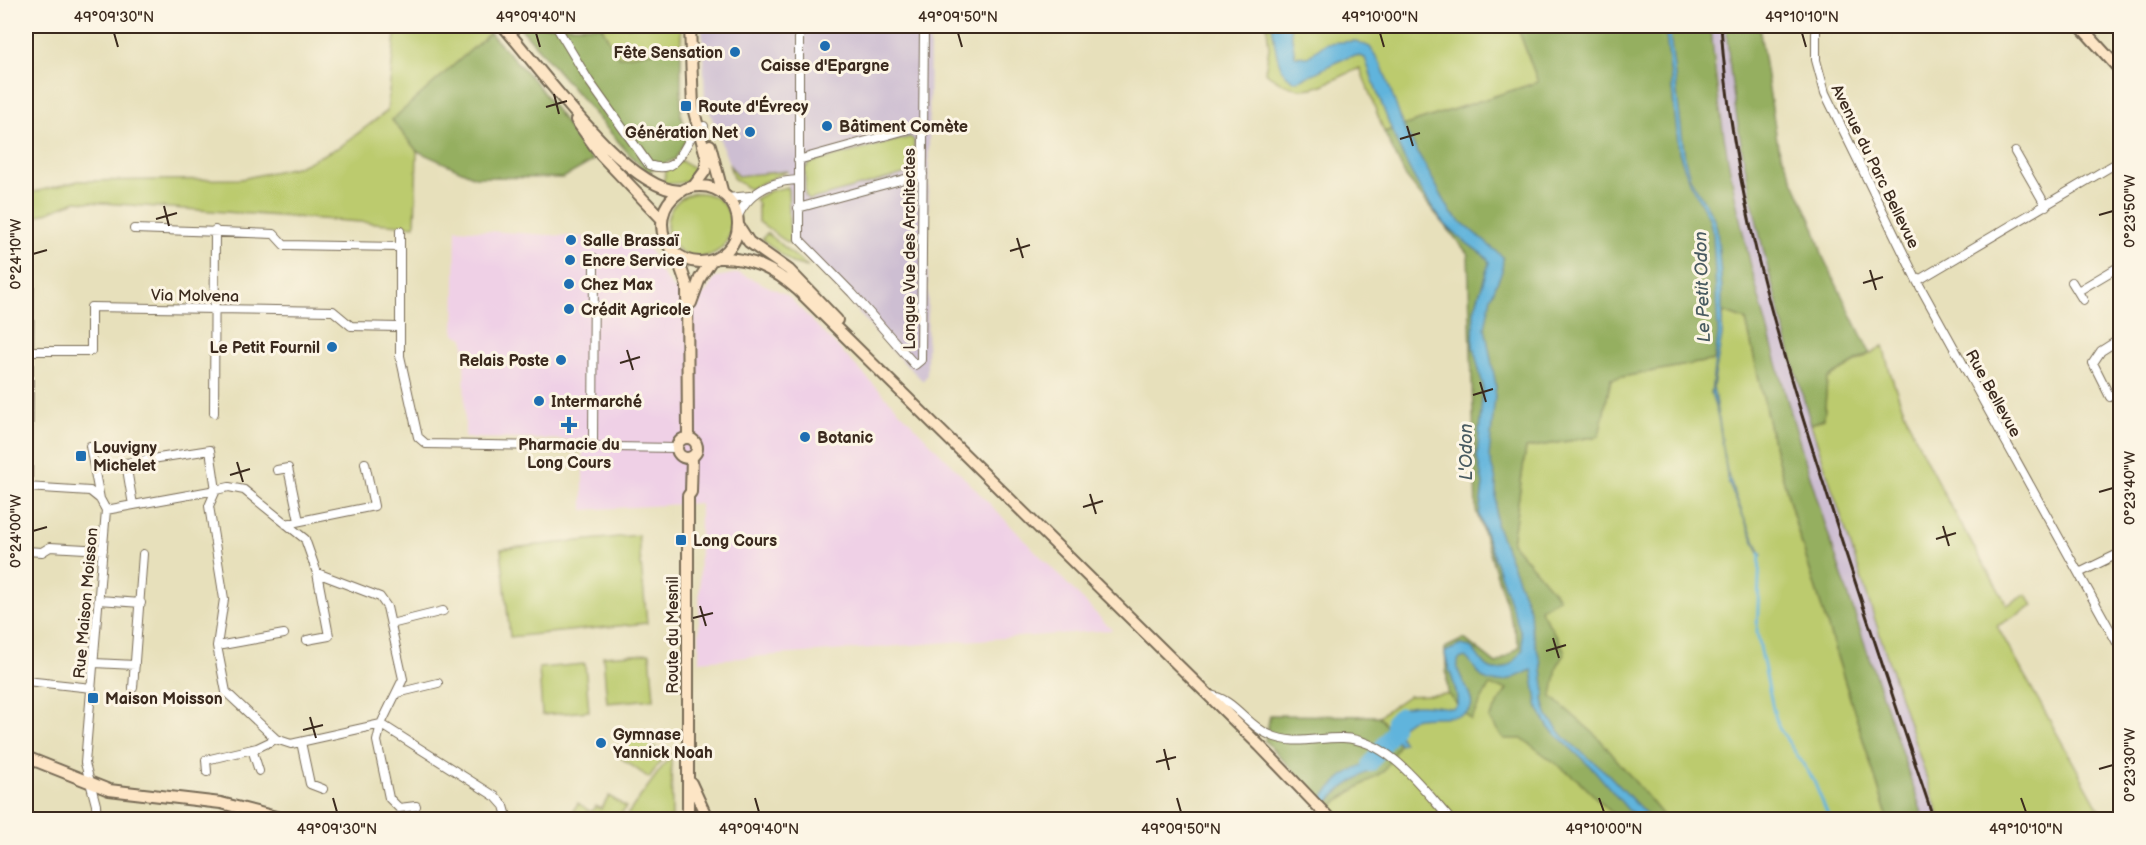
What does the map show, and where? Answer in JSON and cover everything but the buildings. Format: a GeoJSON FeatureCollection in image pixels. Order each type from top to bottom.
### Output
{"type":"FeatureCollection","features":[{"type":"Feature","properties":{"kind":"main road"},"geometry":{"type":"LineString","coordinates":[[503,26],[567,104],[643,178],[663,189],[682,190],[694,186],[709,187],[725,196]]}},
{"type":"Feature","properties":{"kind":"main road"},"geometry":{"type":"LineString","coordinates":[[690,26],[692,94],[725,196],[748,242],[779,262],[805,285],[846,330],[861,351]]}},
{"type":"Feature","properties":{"kind":"main road"},"geometry":{"type":"LineString","coordinates":[[2086,27],[2121,70]]}},
{"type":"Feature","properties":{"kind":"main road"},"geometry":{"type":"LineString","coordinates":[[567,104],[590,141],[662,219],[666,241],[675,253],[687,286],[688,437]]}},
{"type":"Feature","properties":{"kind":"main road"},"geometry":{"type":"LineString","coordinates":[[694,186],[705,171],[707,160],[701,127]]}},
{"type":"Feature","properties":{"kind":"main road"},"geometry":{"type":"LineString","coordinates":[[662,219],[669,202],[682,190]]}},
{"type":"Feature","properties":{"kind":"main road"},"geometry":{"type":"LineString","coordinates":[[688,336],[691,299],[714,259],[732,244],[738,221]]}},
{"type":"Feature","properties":{"kind":"main road"},"geometry":{"type":"LineString","coordinates":[[675,253],[692,261],[745,258],[786,279],[1330,818]]}},
{"type":"Feature","properties":{"kind":"main road"},"geometry":{"type":"LineString","coordinates":[[688,437],[695,440],[698,447],[688,457],[677,448],[680,440],[688,437]]}},
{"type":"Feature","properties":{"kind":"main road","name":"Route du Mesnil"},"geometry":{"type":"LineString","coordinates":[[686,819],[688,809],[688,496],[691,492],[688,457]]}},
{"type":"Feature","properties":{"kind":"main road"},"geometry":{"type":"LineString","coordinates":[[26,757],[91,785],[125,793],[221,803],[288,819]]}},
{"type":"Feature","properties":{"kind":"main road","name":"Route du Mesnil"},"geometry":{"type":"LineString","coordinates":[[687,775],[708,819]]}},
{"type":"Feature","properties":{"kind":"street"},"geometry":{"type":"LineString","coordinates":[[556,26],[589,81],[649,165],[665,167],[681,158],[701,127]]}},
{"type":"Feature","properties":{"kind":"street"},"geometry":{"type":"LineString","coordinates":[[799,26],[798,208],[923,174]]}},
{"type":"Feature","properties":{"kind":"street","name":"Longue Vue des Architectes"},"geometry":{"type":"LineString","coordinates":[[798,208],[799,239],[852,293],[910,363],[919,364],[924,26]]}},
{"type":"Feature","properties":{"kind":"street","name":"Avenue du Parc Bellevue"},"geometry":{"type":"LineString","coordinates":[[1816,26],[1816,60],[1828,101],[1917,281]]}},
{"type":"Feature","properties":{"kind":"street"},"geometry":{"type":"LineString","coordinates":[[798,160],[924,125]]}},
{"type":"Feature","properties":{"kind":"street"},"geometry":{"type":"LineString","coordinates":[[2015,152],[2046,206]]}},
{"type":"Feature","properties":{"kind":"street"},"geometry":{"type":"LineString","coordinates":[[1917,281],[2121,161]]}},
{"type":"Feature","properties":{"kind":"street"},"geometry":{"type":"LineString","coordinates":[[725,196],[750,196],[778,183],[798,180]]}},
{"type":"Feature","properties":{"kind":"street"},"geometry":{"type":"LineString","coordinates":[[738,221],[750,196]]}},
{"type":"Feature","properties":{"kind":"street"},"geometry":{"type":"LineString","coordinates":[[134,230],[215,230],[274,234],[284,245],[399,248]]}},
{"type":"Feature","properties":{"kind":"street"},"geometry":{"type":"LineString","coordinates":[[214,413],[215,230]]}},
{"type":"Feature","properties":{"kind":"street"},"geometry":{"type":"LineString","coordinates":[[399,231],[400,356],[418,437],[426,444],[677,448]]}},
{"type":"Feature","properties":{"kind":"street"},"geometry":{"type":"LineString","coordinates":[[30,246],[27,487],[90,490],[100,499]]}},
{"type":"Feature","properties":{"kind":"street"},"geometry":{"type":"LineString","coordinates":[[593,447],[594,258]]}},
{"type":"Feature","properties":{"kind":"street"},"geometry":{"type":"LineString","coordinates":[[2078,291],[2121,266]]}},
{"type":"Feature","properties":{"kind":"street","name":"Rue Bellevue"},"geometry":{"type":"LineString","coordinates":[[1917,281],[2121,648]]}},
{"type":"Feature","properties":{"kind":"street"},"geometry":{"type":"LineString","coordinates":[[2072,282],[2083,300]]}},
{"type":"Feature","properties":{"kind":"street","name":"Via Molvena"},"geometry":{"type":"LineString","coordinates":[[27,351],[91,351],[91,307],[333,311],[351,326],[398,327]]}},
{"type":"Feature","properties":{"kind":"street"},"geometry":{"type":"LineString","coordinates":[[2110,397],[2093,363],[2101,351],[2121,339]]}},
{"type":"Feature","properties":{"kind":"street","name":"Rue Maison Moisson"},"geometry":{"type":"LineString","coordinates":[[90,446],[100,499],[106,510],[85,763],[96,804],[97,819]]}},
{"type":"Feature","properties":{"kind":"street"},"geometry":{"type":"LineString","coordinates":[[133,505],[126,463],[210,450],[216,490],[209,506],[224,599],[217,646],[226,692],[276,739],[291,744],[381,724],[496,797],[504,806],[508,819]]}},
{"type":"Feature","properties":{"kind":"street"},"geometry":{"type":"LineString","coordinates":[[286,524],[374,506],[365,463]]}},
{"type":"Feature","properties":{"kind":"street"},"geometry":{"type":"LineString","coordinates":[[278,470],[288,468],[299,521]]}},
{"type":"Feature","properties":{"kind":"street"},"geometry":{"type":"LineString","coordinates":[[106,510],[229,487],[244,490],[305,539],[317,573],[329,636],[307,640]]}},
{"type":"Feature","properties":{"kind":"street"},"geometry":{"type":"LineString","coordinates":[[26,551],[42,552],[50,547],[103,550]]}},
{"type":"Feature","properties":{"kind":"street"},"geometry":{"type":"LineString","coordinates":[[2079,573],[2121,553]]}},
{"type":"Feature","properties":{"kind":"street"},"geometry":{"type":"LineString","coordinates":[[133,688],[143,554]]}},
{"type":"Feature","properties":{"kind":"street"},"geometry":{"type":"LineString","coordinates":[[317,573],[380,597],[387,607],[403,679],[381,724],[377,741],[389,798],[399,808],[416,806]]}},
{"type":"Feature","properties":{"kind":"street"},"geometry":{"type":"LineString","coordinates":[[99,600],[141,603]]}},
{"type":"Feature","properties":{"kind":"street"},"geometry":{"type":"LineString","coordinates":[[391,624],[443,611]]}},
{"type":"Feature","properties":{"kind":"street"},"geometry":{"type":"LineString","coordinates":[[217,646],[284,634]]}},
{"type":"Feature","properties":{"kind":"street"},"geometry":{"type":"LineString","coordinates":[[94,663],[135,665]]}},
{"type":"Feature","properties":{"kind":"street"},"geometry":{"type":"LineString","coordinates":[[26,681],[92,687]]}},
{"type":"Feature","properties":{"kind":"street"},"geometry":{"type":"LineString","coordinates":[[397,693],[438,684]]}},
{"type":"Feature","properties":{"kind":"street"},"geometry":{"type":"LineString","coordinates":[[1209,696],[1221,697],[1260,730],[1281,739],[1299,742],[1342,738],[1376,748],[1389,756],[1451,819]]}},
{"type":"Feature","properties":{"kind":"street"},"geometry":{"type":"LineString","coordinates":[[207,772],[206,760],[252,749],[276,739]]}},
{"type":"Feature","properties":{"kind":"street"},"geometry":{"type":"LineString","coordinates":[[301,742],[310,784],[323,789]]}},
{"type":"Feature","properties":{"kind":"street"},"geometry":{"type":"LineString","coordinates":[[252,749],[259,771]]}},
{"type":"Feature","properties":{"kind":"shaded area"},"geometry":{"type":"Polygon","coordinates":[[[702,26],[930,26],[927,375],[923,381],[886,345],[844,295],[790,240],[788,171],[737,176],[729,164],[705,99],[702,26]]]}},
{"type":"Feature","properties":{"kind":"shaded area"},"geometry":{"type":"Polygon","coordinates":[[[1711,26],[1726,26],[1742,150],[1791,355],[1940,819],[1924,819],[1794,430],[1748,256],[1727,160],[1711,26]]]}},
{"type":"Feature","properties":{"kind":"shaded area"},"geometry":{"type":"Polygon","coordinates":[[[456,229],[646,241],[658,269],[674,289],[704,295],[716,277],[739,273],[787,295],[1112,630],[699,661],[700,503],[583,510],[583,440],[465,438],[464,338],[454,334],[456,229]]]}},
{"type":"Feature","properties":{"kind":"green space"},"geometry":{"type":"Polygon","coordinates":[[[396,26],[484,26],[490,33],[392,120],[417,151],[415,226],[76,201],[26,221],[26,194],[78,181],[241,179],[300,166],[341,146],[387,111],[396,26]]]}},
{"type":"Feature","properties":{"kind":"green space"},"geometry":{"type":"Polygon","coordinates":[[[519,26],[601,26],[619,57],[681,47],[681,116],[689,135],[675,159],[647,172],[519,26]]]}},
{"type":"Feature","properties":{"kind":"green space"},"geometry":{"type":"Polygon","coordinates":[[[601,26],[681,26],[681,47],[619,57],[601,26]]]}},
{"type":"Feature","properties":{"kind":"green space"},"geometry":{"type":"Polygon","coordinates":[[[1267,26],[1517,26],[1538,82],[1384,132],[1360,68],[1322,85],[1301,89],[1291,87],[1265,72],[1269,48],[1267,26]]]}},
{"type":"Feature","properties":{"kind":"green space"},"geometry":{"type":"Polygon","coordinates":[[[1517,26],[1711,26],[1727,155],[1766,325],[1829,538],[1924,819],[1888,819],[1798,532],[1772,438],[1746,320],[1724,312],[1714,360],[1611,379],[1599,436],[1526,448],[1512,543],[1559,598],[1540,609],[1565,651],[1557,667],[1552,697],[1598,737],[1666,819],[1618,819],[1579,781],[1523,739],[1504,739],[1489,719],[1507,689],[1489,686],[1471,720],[1448,694],[1445,648],[1464,639],[1496,664],[1520,647],[1476,510],[1468,254],[1406,177],[1384,132],[1538,82],[1517,26]]]}},
{"type":"Feature","properties":{"kind":"green space"},"geometry":{"type":"Polygon","coordinates":[[[1726,26],[1759,26],[1778,146],[1814,227],[1823,257],[1870,353],[1827,379],[1824,419],[1811,424],[1770,277],[1747,177],[1731,77],[1726,26]]]}},
{"type":"Feature","properties":{"kind":"green space"},"geometry":{"type":"Polygon","coordinates":[[[490,33],[537,84],[593,161],[563,178],[475,177],[417,151],[392,120],[490,33]]]}},
{"type":"Feature","properties":{"kind":"green space"},"geometry":{"type":"Polygon","coordinates":[[[910,137],[914,140],[914,166],[907,173],[809,200],[805,195],[805,169],[810,163],[910,137]]]}},
{"type":"Feature","properties":{"kind":"green space"},"geometry":{"type":"Polygon","coordinates":[[[681,161],[700,171],[688,181],[663,184],[666,170],[681,161]]]}},
{"type":"Feature","properties":{"kind":"green space"},"geometry":{"type":"Polygon","coordinates":[[[729,164],[737,176],[788,171],[749,189],[733,178],[729,164]]]}},
{"type":"Feature","properties":{"kind":"green space"},"geometry":{"type":"Polygon","coordinates":[[[788,187],[790,240],[788,243],[758,221],[758,204],[755,199],[770,191],[788,187]]]}},
{"type":"Feature","properties":{"kind":"green space"},"geometry":{"type":"Polygon","coordinates":[[[699,193],[711,195],[722,202],[729,213],[731,225],[729,237],[722,248],[711,255],[699,257],[687,255],[676,248],[669,237],[667,225],[669,213],[676,202],[687,195],[699,193]]]}},
{"type":"Feature","properties":{"kind":"green space"},"geometry":{"type":"Polygon","coordinates":[[[767,233],[808,267],[792,263],[762,239],[767,233]]]}},
{"type":"Feature","properties":{"kind":"green space"},"geometry":{"type":"Polygon","coordinates":[[[1724,312],[1746,320],[1772,438],[1798,532],[1888,819],[1321,820],[1340,799],[1383,771],[1399,744],[1379,716],[1408,696],[1448,694],[1445,648],[1464,639],[1496,664],[1520,647],[1511,620],[1558,597],[1512,544],[1526,448],[1598,436],[1611,379],[1713,360],[1724,312]]]}},
{"type":"Feature","properties":{"kind":"green space"},"geometry":{"type":"Polygon","coordinates":[[[1883,346],[1905,414],[1920,446],[1953,511],[2007,605],[2027,594],[2033,606],[1997,626],[2103,816],[2097,820],[1940,819],[1811,424],[1824,419],[1827,379],[1883,346]]]}},
{"type":"Feature","properties":{"kind":"green space"},"geometry":{"type":"Polygon","coordinates":[[[638,535],[647,623],[510,637],[501,549],[638,535]]]}},
{"type":"Feature","properties":{"kind":"green space"},"geometry":{"type":"Polygon","coordinates":[[[650,653],[654,699],[607,703],[603,656],[650,653]]]}},
{"type":"Feature","properties":{"kind":"green space"},"geometry":{"type":"Polygon","coordinates":[[[585,664],[589,711],[542,715],[539,668],[585,664]]]}},
{"type":"Feature","properties":{"kind":"green space"},"geometry":{"type":"Polygon","coordinates":[[[1270,715],[1379,716],[1399,744],[1384,771],[1340,799],[1330,809],[1265,741],[1270,715]]]}},
{"type":"Feature","properties":{"kind":"green space"},"geometry":{"type":"Polygon","coordinates":[[[634,732],[665,755],[649,778],[617,755],[634,732]]]}},
{"type":"Feature","properties":{"kind":"green space"},"geometry":{"type":"Polygon","coordinates":[[[671,755],[672,819],[624,819],[671,755]]]}},
{"type":"Feature","properties":{"kind":"green space"},"geometry":{"type":"Polygon","coordinates":[[[609,796],[626,807],[618,819],[576,819],[570,816],[578,803],[591,812],[596,806],[601,809],[609,796]]]}},
{"type":"Feature","properties":{"kind":"water"},"geometry":{"type":"Polygon","coordinates":[[[1272,26],[1290,26],[1295,56],[1308,57],[1326,43],[1356,41],[1370,47],[1382,66],[1404,128],[1452,214],[1503,257],[1502,271],[1491,297],[1485,328],[1496,385],[1489,457],[1496,480],[1496,524],[1530,610],[1531,628],[1541,663],[1545,692],[1543,699],[1548,717],[1566,739],[1608,774],[1651,819],[1642,819],[1629,811],[1594,770],[1549,728],[1538,709],[1532,670],[1500,682],[1493,682],[1481,676],[1465,657],[1459,659],[1458,667],[1472,704],[1469,711],[1459,715],[1422,717],[1406,722],[1397,731],[1404,743],[1399,744],[1388,727],[1392,717],[1406,707],[1424,705],[1453,708],[1457,705],[1456,692],[1445,652],[1461,645],[1470,647],[1490,669],[1501,670],[1512,663],[1523,649],[1521,633],[1479,516],[1483,484],[1477,457],[1483,386],[1473,346],[1474,311],[1489,263],[1487,258],[1444,223],[1418,185],[1389,123],[1365,58],[1349,57],[1294,81],[1283,71],[1280,64],[1272,26]]]}},
{"type":"Feature","properties":{"kind":"water"},"geometry":{"type":"Polygon","coordinates":[[[1665,26],[1669,26],[1685,159],[1690,178],[1713,216],[1717,228],[1722,288],[1722,336],[1713,386],[1718,417],[1711,394],[1718,334],[1713,235],[1709,218],[1689,182],[1679,152],[1665,26]]]}},
{"type":"Feature","properties":{"kind":"water"},"geometry":{"type":"Polygon","coordinates":[[[1723,446],[1727,472],[1744,518],[1762,555],[1760,555],[1728,482],[1723,446]]]}},
{"type":"Feature","properties":{"kind":"water"},"geometry":{"type":"Polygon","coordinates":[[[1374,752],[1380,756],[1375,764],[1362,776],[1339,791],[1326,805],[1321,799],[1328,791],[1341,778],[1367,761],[1374,752]]]}},
{"type":"Feature","properties":{"kind":"waterway","name":"Le Petit Odon"},"geometry":{"type":"LineString","coordinates":[[1760,553],[1757,632],[1773,709],[1779,728],[1813,779],[1830,820]]}},
{"type":"Feature","properties":{"kind":"waterway","name":"L'Odon"},"geometry":{"type":"LineString","coordinates":[[1370,764],[1394,730],[1394,720],[1401,715]]}},
{"type":"Feature","properties":{"kind":"railway"},"geometry":{"type":"LineString","coordinates":[[1721,26],[1726,85],[1745,202],[1773,317],[1838,530],[1934,820]]}},
{"type":"Feature","properties":{"kind":"place","name":"Caisse d'Epargne"},"geometry":{"type":"Point","coordinates":[825,46]}},
{"type":"Feature","properties":{"kind":"place","name":"Fête Sensation"},"geometry":{"type":"Point","coordinates":[735,52]}},
{"type":"Feature","properties":{"kind":"place","name":"Route d'Évrecy"},"geometry":{"type":"Point","coordinates":[686,106]}},
{"type":"Feature","properties":{"kind":"place","name":"Bâtiment Comète"},"geometry":{"type":"Point","coordinates":[827,126]}},
{"type":"Feature","properties":{"kind":"place","name":"Génération Net"},"geometry":{"type":"Point","coordinates":[750,132]}},
{"type":"Feature","properties":{"kind":"place","name":"Salle Brassaï"},"geometry":{"type":"Point","coordinates":[571,240]}},
{"type":"Feature","properties":{"kind":"place","name":"Encre Service"},"geometry":{"type":"Point","coordinates":[570,260]}},
{"type":"Feature","properties":{"kind":"place","name":"Chez Max"},"geometry":{"type":"Point","coordinates":[569,284]}},
{"type":"Feature","properties":{"kind":"place","name":"Crédit Agricole"},"geometry":{"type":"Point","coordinates":[569,309]}},
{"type":"Feature","properties":{"kind":"place","name":"Le Petit Fournil"},"geometry":{"type":"Point","coordinates":[332,347]}},
{"type":"Feature","properties":{"kind":"place","name":"Relais Poste"},"geometry":{"type":"Point","coordinates":[561,360]}},
{"type":"Feature","properties":{"kind":"place","name":"Intermarché"},"geometry":{"type":"Point","coordinates":[539,401]}},
{"type":"Feature","properties":{"kind":"place","name":"Pharmacie du Long Cours"},"geometry":{"type":"Point","coordinates":[569,425]}},
{"type":"Feature","properties":{"kind":"place","name":"Botanic"},"geometry":{"type":"Point","coordinates":[805,437]}},
{"type":"Feature","properties":{"kind":"place","name":"Louvigny Michelet"},"geometry":{"type":"Point","coordinates":[81,456]}},
{"type":"Feature","properties":{"kind":"place","name":"Long Cours"},"geometry":{"type":"Point","coordinates":[681,540]}},
{"type":"Feature","properties":{"kind":"place","name":"Maison Moisson"},"geometry":{"type":"Point","coordinates":[93,698]}},
{"type":"Feature","properties":{"kind":"place","name":"Gymnase Yannick Noah"},"geometry":{"type":"Point","coordinates":[601,743]}}]}
